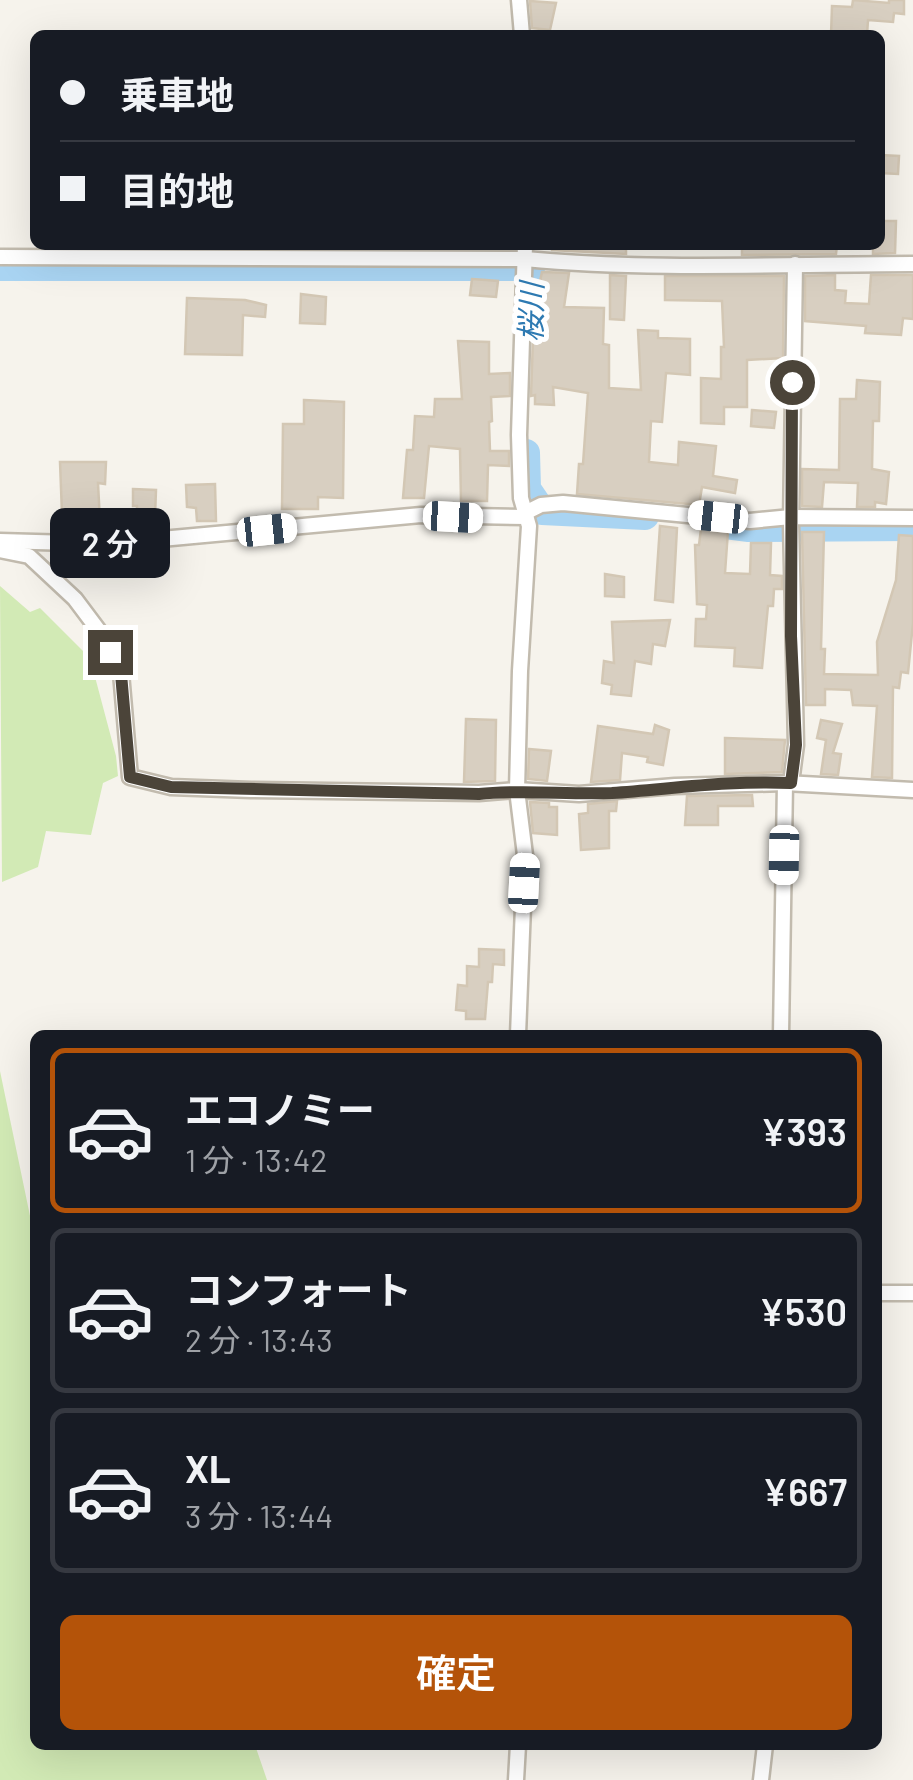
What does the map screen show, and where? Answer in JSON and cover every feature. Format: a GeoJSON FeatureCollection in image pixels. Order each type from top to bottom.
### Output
{"type":"FeatureCollection","features":[{"type":"Feature","properties":{"kind":"street"},"geometry":{"type":"LineString","coordinates":[[519,0],[522,30]]}},
{"type":"Feature","properties":{"kind":"street"},"geometry":{"type":"LineString","coordinates":[[0,257],[525,260],[643,266],[913,264]]}},
{"type":"Feature","properties":{"kind":"street"},"geometry":{"type":"LineString","coordinates":[[518,1030],[525,855],[518,790],[520,671],[531,511],[521,498],[519,435],[525,260]]}},
{"type":"Feature","properties":{"kind":"street"},"geometry":{"type":"LineString","coordinates":[[780,1030],[788,783],[796,745],[790,524],[795,264]]}},
{"type":"Feature","properties":{"kind":"street"},"geometry":{"type":"LineString","coordinates":[[0,541],[107,544],[421,516],[623,507],[790,524],[913,518]]}},
{"type":"Feature","properties":{"kind":"street"},"geometry":{"type":"LineString","coordinates":[[0,550],[29,556],[75,598],[99,630],[121,674],[130,777],[171,787],[206,789],[479,794],[518,790],[579,794],[788,783],[913,790]]}},
{"type":"Feature","properties":{"kind":"street"},"geometry":{"type":"LineString","coordinates":[[882,1293],[913,1293]]}},
{"type":"Feature","properties":{"kind":"street"},"geometry":{"type":"LineString","coordinates":[[516,1780],[518,1750]]}},
{"type":"Feature","properties":{"kind":"street"},"geometry":{"type":"LineString","coordinates":[[761,1780],[764,1750]]}},
{"type":"Feature","properties":{"kind":"green space"},"geometry":{"type":"Polygon","coordinates":[[[0,586],[30,612],[40,608],[90,658],[118,776],[103,783],[91,835],[46,831],[38,867],[2,882],[0,586]]]}},
{"type":"Feature","properties":{"kind":"green space"},"geometry":{"type":"Polygon","coordinates":[[[0,1071],[30,1216],[30,1750],[257,1750],[267,1780],[0,1780],[0,1071]]]}},
{"type":"Feature","properties":{"kind":"building"},"geometry":{"type":"Polygon","coordinates":[[[853,0],[904,0],[904,14],[894,13],[893,22],[868,20],[867,30],[831,30],[832,6],[852,7],[853,0]]]}},
{"type":"Feature","properties":{"kind":"building"},"geometry":{"type":"Polygon","coordinates":[[[530,1],[556,3],[550,30],[532,28],[530,1]]]}},
{"type":"Feature","properties":{"kind":"building"},"geometry":{"type":"Polygon","coordinates":[[[885,155],[899,156],[898,174],[885,173],[885,155]]]}},
{"type":"Feature","properties":{"kind":"building"},"geometry":{"type":"Polygon","coordinates":[[[885,221],[896,221],[895,253],[873,254],[873,250],[885,250],[885,221]]]}},
{"type":"Feature","properties":{"kind":"building"},"geometry":{"type":"Polygon","coordinates":[[[552,250],[626,250],[626,254],[552,250]]]}},
{"type":"Feature","properties":{"kind":"building"},"geometry":{"type":"Polygon","coordinates":[[[742,250],[836,250],[836,254],[742,255],[742,250]]]}},
{"type":"Feature","properties":{"kind":"building"},"geometry":{"type":"Polygon","coordinates":[[[542,272],[569,273],[564,307],[604,308],[603,344],[609,345],[609,388],[641,390],[638,330],[658,331],[658,338],[690,339],[690,375],[666,373],[662,422],[651,421],[649,462],[678,465],[679,442],[716,446],[713,476],[737,480],[735,493],[702,487],[699,505],[577,494],[588,393],[553,387],[554,405],[535,404],[535,395],[531,396],[534,308],[542,272]]]}},
{"type":"Feature","properties":{"kind":"building"},"geometry":{"type":"Polygon","coordinates":[[[610,275],[626,276],[624,320],[610,319],[610,275]]]}},
{"type":"Feature","properties":{"kind":"building"},"geometry":{"type":"Polygon","coordinates":[[[835,275],[835,290],[846,291],[845,303],[869,304],[871,275],[913,275],[913,319],[903,318],[901,335],[865,333],[866,326],[805,321],[805,276],[835,275]]]}},
{"type":"Feature","properties":{"kind":"building"},"geometry":{"type":"Polygon","coordinates":[[[665,276],[784,276],[783,358],[747,360],[747,407],[724,407],[724,424],[701,423],[701,378],[721,379],[722,301],[665,300],[665,276]]]}},
{"type":"Feature","properties":{"kind":"building"},"geometry":{"type":"Polygon","coordinates":[[[472,279],[498,281],[496,297],[470,295],[472,279]]]}},
{"type":"Feature","properties":{"kind":"building"},"geometry":{"type":"Polygon","coordinates":[[[301,294],[326,297],[325,324],[300,323],[301,294]]]}},
{"type":"Feature","properties":{"kind":"building"},"geometry":{"type":"Polygon","coordinates":[[[187,298],[245,300],[266,305],[265,317],[243,315],[242,355],[185,354],[187,298]]]}},
{"type":"Feature","properties":{"kind":"building"},"geometry":{"type":"Polygon","coordinates":[[[458,341],[489,342],[489,374],[510,373],[510,396],[491,397],[489,422],[490,451],[509,451],[509,466],[488,465],[487,501],[461,501],[460,449],[429,446],[424,498],[403,498],[415,416],[434,417],[435,399],[462,399],[458,341]]]}},
{"type":"Feature","properties":{"kind":"building"},"geometry":{"type":"Polygon","coordinates":[[[857,380],[880,382],[879,421],[873,421],[872,469],[889,472],[886,504],[875,502],[875,507],[857,507],[858,483],[824,482],[822,507],[802,506],[802,469],[839,470],[840,399],[856,399],[857,380]]]}},
{"type":"Feature","properties":{"kind":"building"},"geometry":{"type":"Polygon","coordinates":[[[304,400],[344,402],[343,498],[318,497],[318,509],[282,509],[283,424],[304,424],[304,400]]]}},
{"type":"Feature","properties":{"kind":"building"},"geometry":{"type":"Polygon","coordinates":[[[752,410],[776,412],[774,428],[751,426],[752,410]]]}},
{"type":"Feature","properties":{"kind":"building"},"geometry":{"type":"Polygon","coordinates":[[[60,462],[106,462],[105,484],[98,483],[100,522],[93,521],[94,531],[77,531],[76,514],[62,514],[60,462]]]}},
{"type":"Feature","properties":{"kind":"building"},"geometry":{"type":"Polygon","coordinates":[[[215,484],[216,521],[197,521],[196,508],[187,507],[186,485],[215,484]]]}},
{"type":"Feature","properties":{"kind":"building"},"geometry":{"type":"Polygon","coordinates":[[[133,489],[156,490],[155,517],[137,516],[133,489]]]}},
{"type":"Feature","properties":{"kind":"building"},"geometry":{"type":"Polygon","coordinates":[[[660,526],[677,528],[673,602],[655,600],[660,526]]]}},
{"type":"Feature","properties":{"kind":"building"},"geometry":{"type":"Polygon","coordinates":[[[701,529],[728,531],[725,573],[750,574],[751,543],[771,543],[770,575],[782,576],[782,589],[774,589],[773,606],[768,606],[762,668],[734,666],[735,648],[695,646],[696,619],[706,619],[707,605],[697,604],[695,545],[699,545],[701,529]]]}},
{"type":"Feature","properties":{"kind":"building"},"geometry":{"type":"Polygon","coordinates":[[[802,532],[824,532],[824,674],[878,675],[877,642],[896,580],[899,535],[913,536],[913,623],[908,673],[901,672],[899,688],[893,687],[892,778],[872,777],[877,706],[853,705],[851,690],[825,689],[825,705],[806,705],[802,532]]]}},
{"type":"Feature","properties":{"kind":"building"},"geometry":{"type":"Polygon","coordinates":[[[605,574],[624,577],[624,597],[605,596],[605,574]]]}},
{"type":"Feature","properties":{"kind":"building"},"geometry":{"type":"Polygon","coordinates":[[[670,620],[665,646],[653,644],[651,664],[635,661],[631,696],[611,694],[612,685],[602,683],[604,661],[614,663],[612,622],[670,620]]]}},
{"type":"Feature","properties":{"kind":"building"},"geometry":{"type":"Polygon","coordinates":[[[466,719],[496,720],[495,781],[464,782],[466,719]]]}},
{"type":"Feature","properties":{"kind":"building"},"geometry":{"type":"Polygon","coordinates":[[[821,720],[842,724],[833,753],[841,754],[838,775],[821,774],[826,740],[817,738],[821,720]]]}},
{"type":"Feature","properties":{"kind":"building"},"geometry":{"type":"Polygon","coordinates":[[[655,725],[669,730],[663,765],[647,762],[648,757],[622,753],[620,780],[591,782],[598,726],[653,734],[655,725]]]}},
{"type":"Feature","properties":{"kind":"building"},"geometry":{"type":"Polygon","coordinates":[[[725,738],[785,740],[782,772],[725,774],[725,738]]]}},
{"type":"Feature","properties":{"kind":"building"},"geometry":{"type":"Polygon","coordinates":[[[529,749],[551,751],[547,781],[528,779],[529,749]]]}},
{"type":"Feature","properties":{"kind":"building"},"geometry":{"type":"Polygon","coordinates":[[[752,795],[753,806],[718,806],[718,825],[685,825],[687,796],[752,795]]]}},
{"type":"Feature","properties":{"kind":"building"},"geometry":{"type":"Polygon","coordinates":[[[617,801],[616,811],[609,811],[609,848],[581,850],[579,814],[588,813],[588,804],[617,801]]]}},
{"type":"Feature","properties":{"kind":"building"},"geometry":{"type":"Polygon","coordinates":[[[530,802],[557,807],[557,835],[533,833],[530,802]]]}},
{"type":"Feature","properties":{"kind":"building"},"geometry":{"type":"Polygon","coordinates":[[[479,949],[504,950],[504,965],[493,964],[485,1019],[466,1019],[466,1011],[456,1010],[458,985],[467,986],[467,966],[479,967],[479,949]]]}},
{"type":"Feature","properties":{"kind":"waterway","name":"桜川"},"geometry":{"type":"LineString","coordinates":[[0,267],[531,267],[529,290]]}},
{"type":"Feature","properties":{"kind":"waterway","name":"桜川"},"geometry":{"type":"LineString","coordinates":[[526,453],[527,489],[542,511],[645,516]]}},
{"type":"Feature","properties":{"kind":"waterway","name":"桜川"},"geometry":{"type":"LineString","coordinates":[[718,524],[749,528],[913,527]]}},
{"type":"Feature","properties":{"kind":"route"},"geometry":{"type":"LineString","coordinates":[[110,652],[121,674],[130,777],[171,787],[579,794],[674,786],[791,783],[796,745],[791,636],[792,382]]}}]}
